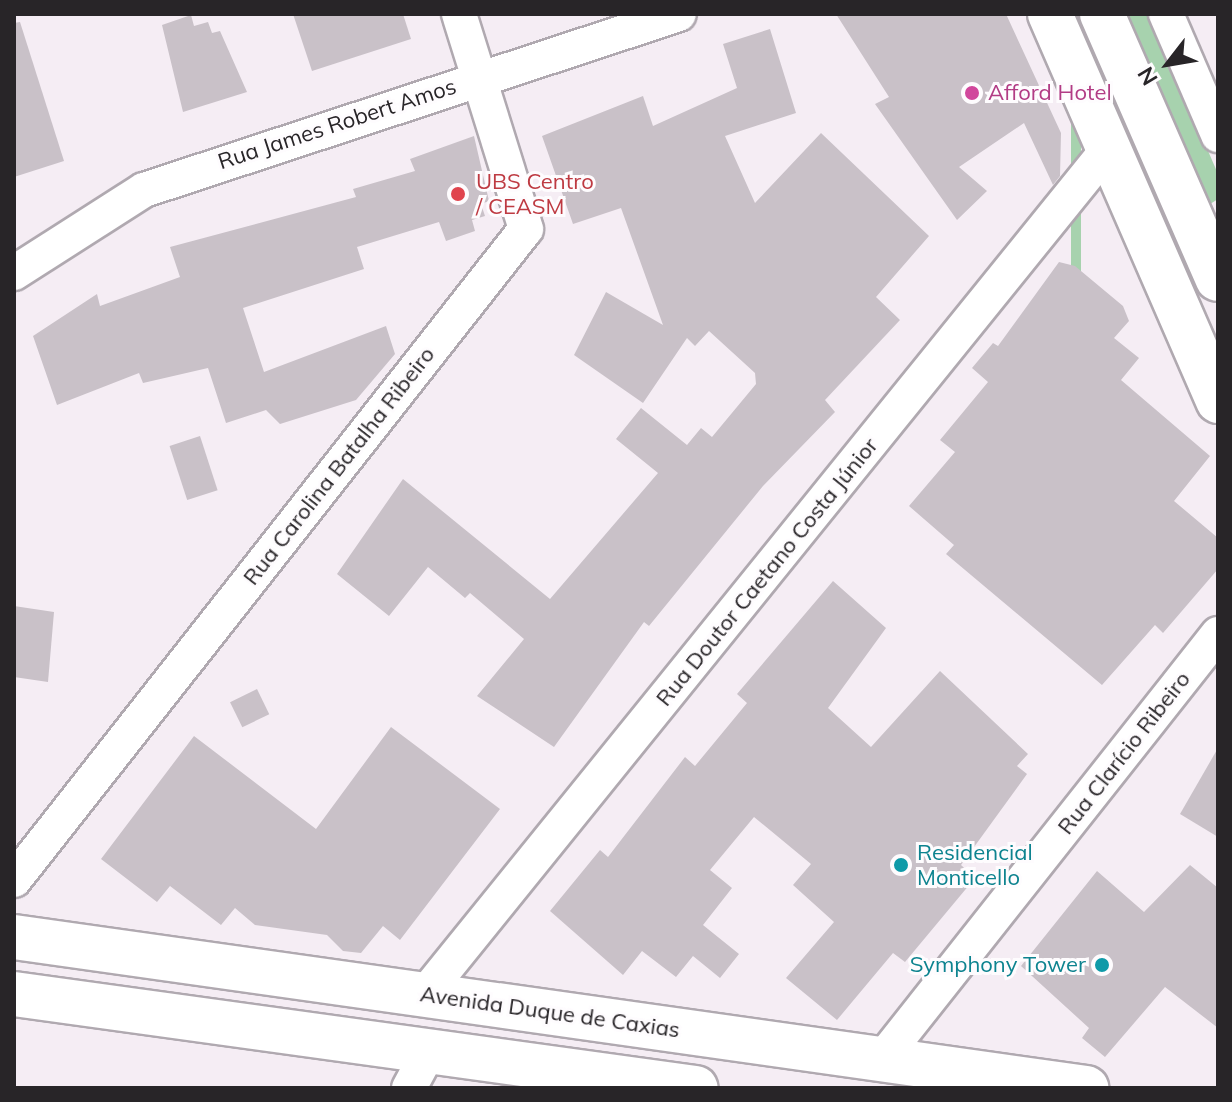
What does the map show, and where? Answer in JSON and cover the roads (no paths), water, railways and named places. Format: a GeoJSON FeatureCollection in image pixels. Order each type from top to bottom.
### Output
{"type":"FeatureCollection","features":[{"type":"Feature","properties":{"kind":"main road"},"geometry":{"type":"LineString","coordinates":[[1050,14],[1218,401]]}},
{"type":"Feature","properties":{"kind":"main road"},"geometry":{"type":"LineString","coordinates":[[1102,14],[1218,279]]}},
{"type":"Feature","properties":{"kind":"main road","name":"Avenida Duque de Caxias"},"geometry":{"type":"LineString","coordinates":[[14,937],[1086,1088]]}},
{"type":"Feature","properties":{"kind":"main road"},"geometry":{"type":"LineString","coordinates":[[14,994],[419,1070],[696,1088]]}},
{"type":"Feature","properties":{"kind":"street","name":"Rua Carolina Batalha Ribeiro"},"geometry":{"type":"LineString","coordinates":[[14,880],[526,229],[459,14]]}},
{"type":"Feature","properties":{"kind":"street","name":"Rua James Robert Amos"},"geometry":{"type":"LineString","coordinates":[[14,273],[144,190],[679,14]]}},
{"type":"Feature","properties":{"kind":"street"},"geometry":{"type":"LineString","coordinates":[[1166,14],[1218,135]]}},
{"type":"Feature","properties":{"kind":"street","name":"Rua Doutor Caetano Costa Júnior"},"geometry":{"type":"LineString","coordinates":[[425,994],[1108,149]]}},
{"type":"Feature","properties":{"kind":"street","name":"Rua Clarício Ribeiro"},"geometry":{"type":"LineString","coordinates":[[882,1059],[1218,634]]}},
{"type":"Feature","properties":{"kind":"place","name":"Afford Hotel"},"geometry":{"type":"Point","coordinates":[972,93]}},
{"type":"Feature","properties":{"kind":"place","name":"UBS Centro / CEASM"},"geometry":{"type":"Point","coordinates":[458,194]}},
{"type":"Feature","properties":{"kind":"place","name":"Residencial Monticello"},"geometry":{"type":"Point","coordinates":[901,865]}},
{"type":"Feature","properties":{"kind":"place","name":"Symphony Tower"},"geometry":{"type":"Point","coordinates":[1102,965]}}]}
